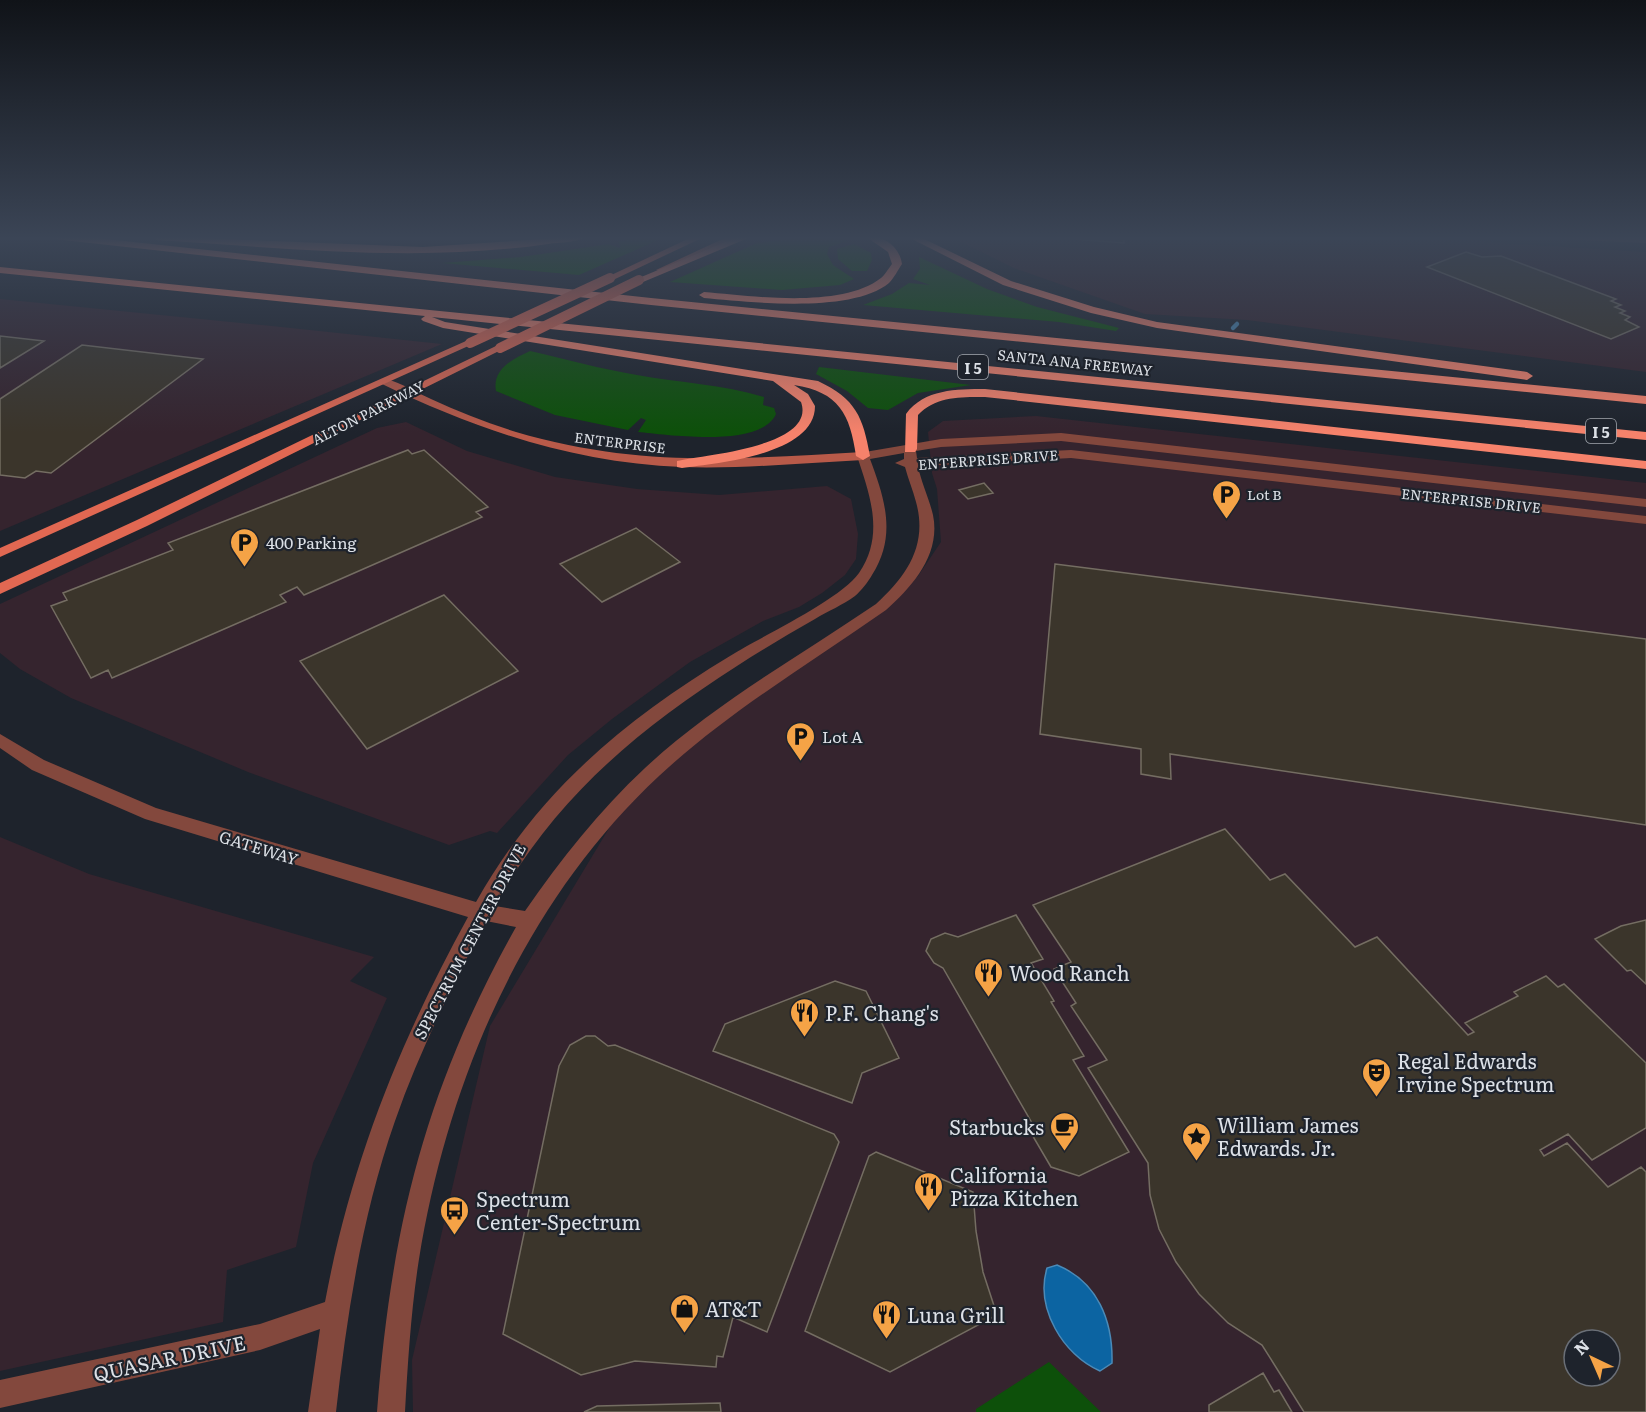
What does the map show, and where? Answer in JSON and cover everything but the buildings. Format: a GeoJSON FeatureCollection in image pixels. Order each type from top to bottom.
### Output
{"type":"FeatureCollection","features":[{"type":"Feature","properties":{"kind":"highway","name":"SANTA ANA FREEWAY"},"geometry":{"type":"LineString","coordinates":[[338,302],[1646,436]]}},
{"type":"Feature","properties":{"kind":"highway","name":"SANTA ANA FREEWAY"},"geometry":{"type":"LineString","coordinates":[[659,302],[1010,339],[1646,400]]}},
{"type":"Feature","properties":{"kind":"highway"},"geometry":{"type":"LineString","coordinates":[[1066,302],[1157,325],[1546,379],[1646,400]]}},
{"type":"Feature","properties":{"kind":"highway"},"geometry":{"type":"LineString","coordinates":[[392,307],[443,325],[814,384],[833,392],[848,405],[857,420],[863,456]]}},
{"type":"Feature","properties":{"kind":"highway"},"geometry":{"type":"LineString","coordinates":[[682,464],[766,447],[800,429],[808,417],[810,408],[807,399],[764,375]]}},
{"type":"Feature","properties":{"kind":"highway"},"geometry":{"type":"LineString","coordinates":[[910,457],[912,414],[925,402],[959,393],[985,393],[1646,465]]}},
{"type":"Feature","properties":{"kind":"main road","name":"ALTON PARKWAY"},"geometry":{"type":"LineString","coordinates":[[0,553],[386,382],[559,302]]}},
{"type":"Feature","properties":{"kind":"main road","name":"ALTON PARKWAY"},"geometry":{"type":"LineString","coordinates":[[0,589],[151,519],[594,302]]}},
{"type":"Feature","properties":{"kind":"main road","name":"ENTERPRISE"},"geometry":{"type":"LineString","coordinates":[[386,382],[459,416],[550,447],[615,459],[682,464],[742,464],[863,456]]}},
{"type":"Feature","properties":{"kind":"street","name":"ENTERPRISE DRIVE"},"geometry":{"type":"LineString","coordinates":[[910,457],[990,439],[1061,437],[1646,503]]}},
{"type":"Feature","properties":{"kind":"street","name":"ENTERPRISE DRIVE"},"geometry":{"type":"LineString","coordinates":[[863,456],[1071,454],[1646,520]]}},
{"type":"Feature","properties":{"kind":"street","name":"SPECTRUM CENTER DRIVE"},"geometry":{"type":"LineString","coordinates":[[322,1412],[334,1311],[363,1188],[387,1112],[427,1015],[518,846],[553,806],[606,754],[684,692],[766,639],[850,592],[862,579],[873,565],[883,537],[881,509],[863,456]]}},
{"type":"Feature","properties":{"kind":"street"},"geometry":{"type":"LineString","coordinates":[[391,1412],[399,1311],[409,1241],[427,1161],[454,1080],[476,1023],[495,983],[566,865],[586,839],[653,771],[713,722],[881,607],[908,582],[923,556],[928,529],[924,504],[910,457]]}},
{"type":"Feature","properties":{"kind":"street","name":"GATEWAY"},"geometry":{"type":"LineString","coordinates":[[0,740],[38,765],[151,814],[481,912],[531,921]]}},
{"type":"Feature","properties":{"kind":"street","name":"QUASAR DRIVE"},"geometry":{"type":"LineString","coordinates":[[0,1394],[260,1337],[334,1311]]}},
{"type":"Feature","properties":{"kind":"shaded area"},"geometry":{"type":"Polygon","coordinates":[[[0,302],[29,302],[442,344],[0,531],[0,302]]]}},
{"type":"Feature","properties":{"kind":"shaded area"},"geometry":{"type":"Polygon","coordinates":[[[1111,302],[1646,302],[1646,372],[1247,320],[1145,314],[1111,302]]]}},
{"type":"Feature","properties":{"kind":"shaded area"},"geometry":{"type":"Polygon","coordinates":[[[1036,416],[1646,483],[1646,1412],[413,1412],[412,1360],[490,1026],[620,810],[697,733],[873,613],[918,576],[941,542],[937,489],[932,473],[928,432],[943,421],[1036,416]]]}},
{"type":"Feature","properties":{"kind":"shaded area"},"geometry":{"type":"Polygon","coordinates":[[[406,422],[467,451],[555,477],[637,489],[719,495],[827,486],[851,499],[858,534],[856,559],[845,575],[822,593],[799,607],[763,621],[690,662],[612,719],[568,755],[497,833],[490,831],[449,845],[248,772],[71,698],[20,669],[0,653],[0,604],[377,428],[406,422]]]}},
{"type":"Feature","properties":{"kind":"shaded area"},"geometry":{"type":"Polygon","coordinates":[[[0,837],[89,874],[374,957],[350,981],[387,998],[313,1163],[296,1247],[227,1270],[223,1322],[0,1371],[0,837]]]}},
{"type":"Feature","properties":{"kind":"green space"},"geometry":{"type":"Polygon","coordinates":[[[871,302],[1023,302],[1119,328],[1116,331],[1059,322],[863,305],[871,302]]]}},
{"type":"Feature","properties":{"kind":"green space"},"geometry":{"type":"Polygon","coordinates":[[[530,351],[624,373],[717,386],[764,397],[763,405],[774,408],[776,414],[767,425],[752,432],[713,437],[638,432],[646,420],[641,418],[628,430],[555,415],[496,391],[497,377],[505,366],[530,351]]]}},
{"type":"Feature","properties":{"kind":"green space"},"geometry":{"type":"Polygon","coordinates":[[[819,367],[971,385],[918,393],[888,410],[868,408],[847,391],[816,374],[819,367]]]}},
{"type":"Feature","properties":{"kind":"green space"},"geometry":{"type":"Polygon","coordinates":[[[1049,1362],[1101,1412],[976,1412],[976,1409],[1049,1362]]]}},
{"type":"Feature","properties":{"kind":"water"},"geometry":{"type":"Polygon","coordinates":[[[1057,1265],[1071,1272],[1093,1292],[1106,1318],[1112,1347],[1112,1363],[1100,1371],[1074,1354],[1055,1328],[1049,1314],[1044,1283],[1047,1268],[1057,1265]]]}},
{"type":"Feature","properties":{"kind":"waterway"},"geometry":{"type":"LineString","coordinates":[[1233,328],[1237,324]]}},
{"type":"Feature","properties":{"kind":"place","name":"Lot B"},"geometry":{"type":"Point","coordinates":[1226,520]}},
{"type":"Feature","properties":{"kind":"place","name":"400 Parking"},"geometry":{"type":"Point","coordinates":[245,568]}},
{"type":"Feature","properties":{"kind":"place","name":"Lot A"},"geometry":{"type":"Point","coordinates":[801,762]}},
{"type":"Feature","properties":{"kind":"place","name":"Wood Ranch"},"geometry":{"type":"Point","coordinates":[988,998]}},
{"type":"Feature","properties":{"kind":"place","name":"P.F. Chang's"},"geometry":{"type":"Point","coordinates":[804,1038]}},
{"type":"Feature","properties":{"kind":"place","name":"Regal Edwards Irvine Spectrum"},"geometry":{"type":"Point","coordinates":[1376,1098]}},
{"type":"Feature","properties":{"kind":"place","name":"Starbucks"},"geometry":{"type":"Point","coordinates":[1065,1152]}},
{"type":"Feature","properties":{"kind":"place","name":"William James Edwards. Jr."},"geometry":{"type":"Point","coordinates":[1196,1162]}},
{"type":"Feature","properties":{"kind":"place","name":"California Pizza Kitchen"},"geometry":{"type":"Point","coordinates":[929,1212]}},
{"type":"Feature","properties":{"kind":"place","name":"Spectrum Center-Spectrum"},"geometry":{"type":"Point","coordinates":[455,1236]}},
{"type":"Feature","properties":{"kind":"place","name":"AT&T"},"geometry":{"type":"Point","coordinates":[684,1334]}},
{"type":"Feature","properties":{"kind":"place","name":"Luna Grill"},"geometry":{"type":"Point","coordinates":[886,1340]}}]}
